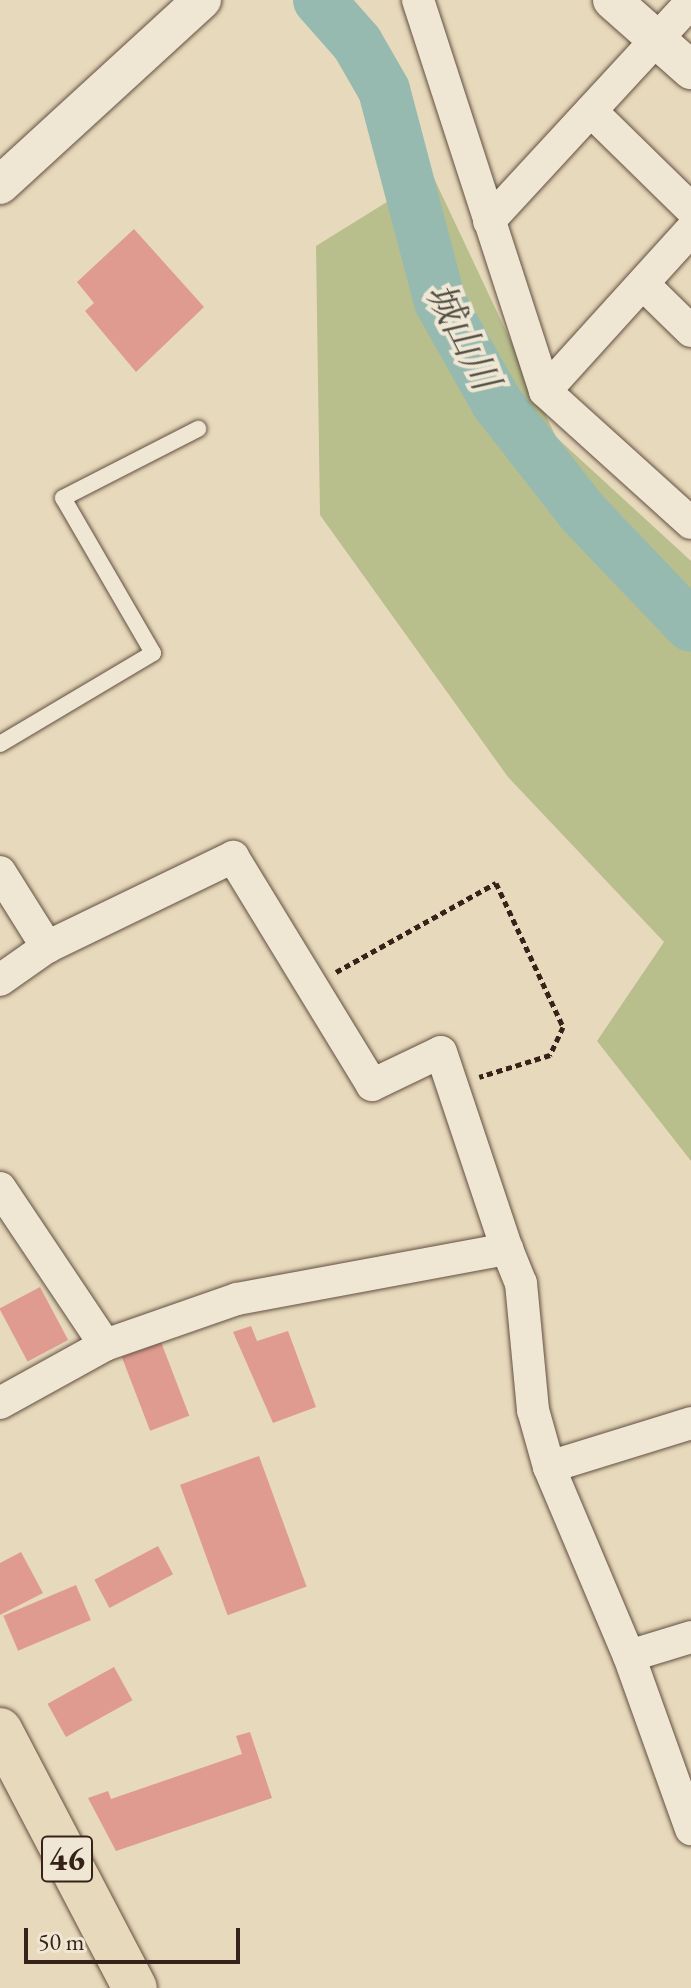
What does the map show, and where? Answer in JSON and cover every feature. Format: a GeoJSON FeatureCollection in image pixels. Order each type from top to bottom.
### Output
{"type":"FeatureCollection","features":[{"type":"Feature","properties":{"kind":"main road","name":"46"},"geometry":{"type":"LineString","coordinates":[[0,1730],[135,1988]]}},
{"type":"Feature","properties":{"kind":"street"},"geometry":{"type":"LineString","coordinates":[[0,185],[202,0]]}},
{"type":"Feature","properties":{"kind":"street"},"geometry":{"type":"LineString","coordinates":[[418,0],[545,391],[691,523]]}},
{"type":"Feature","properties":{"kind":"street"},"geometry":{"type":"LineString","coordinates":[[612,0],[691,70]]}},
{"type":"Feature","properties":{"kind":"street"},"geometry":{"type":"LineString","coordinates":[[489,221],[691,2]]}},
{"type":"Feature","properties":{"kind":"street"},"geometry":{"type":"LineString","coordinates":[[591,111],[691,209]]}},
{"type":"Feature","properties":{"kind":"street"},"geometry":{"type":"LineString","coordinates":[[545,391],[691,230]]}},
{"type":"Feature","properties":{"kind":"street"},"geometry":{"type":"LineString","coordinates":[[643,284],[691,331]]}},
{"type":"Feature","properties":{"kind":"street"},"geometry":{"type":"LineString","coordinates":[[0,980],[47,947],[233,857],[372,1085],[441,1052],[458,1084],[507,1249],[521,1283],[533,1410],[549,1467],[629,1656],[691,1829]]}},
{"type":"Feature","properties":{"kind":"street"},"geometry":{"type":"LineString","coordinates":[[0,872],[47,947]]}},
{"type":"Feature","properties":{"kind":"street"},"geometry":{"type":"LineString","coordinates":[[0,1188],[105,1345]]}},
{"type":"Feature","properties":{"kind":"street"},"geometry":{"type":"LineString","coordinates":[[0,1403],[105,1345],[237,1299],[507,1249]]}},
{"type":"Feature","properties":{"kind":"street"},"geometry":{"type":"LineString","coordinates":[[549,1467],[691,1423]]}},
{"type":"Feature","properties":{"kind":"street"},"geometry":{"type":"LineString","coordinates":[[629,1656],[691,1637]]}},
{"type":"Feature","properties":{"kind":"lane"},"geometry":{"type":"LineString","coordinates":[[0,744],[153,653],[63,498],[198,429]]}},
{"type":"Feature","properties":{"kind":"path"},"geometry":{"type":"LineString","coordinates":[[311,986],[496,883],[563,1027],[550,1055],[458,1084]]}},
{"type":"Feature","properties":{"kind":"green space"},"geometry":{"type":"Polygon","coordinates":[[[432,174],[556,437],[691,561],[691,1161],[597,1041],[664,942],[508,777],[320,515],[316,246],[432,174]]]}},
{"type":"Feature","properties":{"kind":"building"},"geometry":{"type":"Polygon","coordinates":[[[134,229],[204,307],[136,372],[85,311],[94,303],[77,282],[134,229]]]}},
{"type":"Feature","properties":{"kind":"building"},"geometry":{"type":"Polygon","coordinates":[[[40,1287],[68,1340],[28,1362],[0,1308],[40,1287]]]}},
{"type":"Feature","properties":{"kind":"building"},"geometry":{"type":"Polygon","coordinates":[[[251,1326],[257,1341],[288,1331],[316,1407],[273,1423],[233,1332],[251,1326]]]}},
{"type":"Feature","properties":{"kind":"building"},"geometry":{"type":"Polygon","coordinates":[[[161,1342],[189,1416],[150,1431],[122,1357],[161,1342]]]}},
{"type":"Feature","properties":{"kind":"building"},"geometry":{"type":"Polygon","coordinates":[[[259,1456],[307,1587],[228,1615],[180,1485],[259,1456]]]}},
{"type":"Feature","properties":{"kind":"building"},"geometry":{"type":"Polygon","coordinates":[[[158,1546],[173,1574],[109,1608],[94,1580],[158,1546]]]}},
{"type":"Feature","properties":{"kind":"building"},"geometry":{"type":"Polygon","coordinates":[[[21,1552],[43,1593],[0,1615],[0,1563],[21,1552]]]}},
{"type":"Feature","properties":{"kind":"building"},"geometry":{"type":"Polygon","coordinates":[[[76,1585],[91,1620],[18,1651],[3,1616],[76,1585]]]}},
{"type":"Feature","properties":{"kind":"building"},"geometry":{"type":"Polygon","coordinates":[[[114,1667],[132,1700],[66,1737],[48,1704],[114,1667]]]}},
{"type":"Feature","properties":{"kind":"building"},"geometry":{"type":"Polygon","coordinates":[[[250,1732],[272,1798],[116,1851],[88,1798],[108,1791],[111,1799],[242,1754],[236,1736],[250,1732]]]}},
{"type":"Feature","properties":{"kind":"waterway","name":"城山川"},"geometry":{"type":"LineString","coordinates":[[319,0],[357,43],[384,90],[440,302],[497,403],[583,513],[691,626]]}}]}
